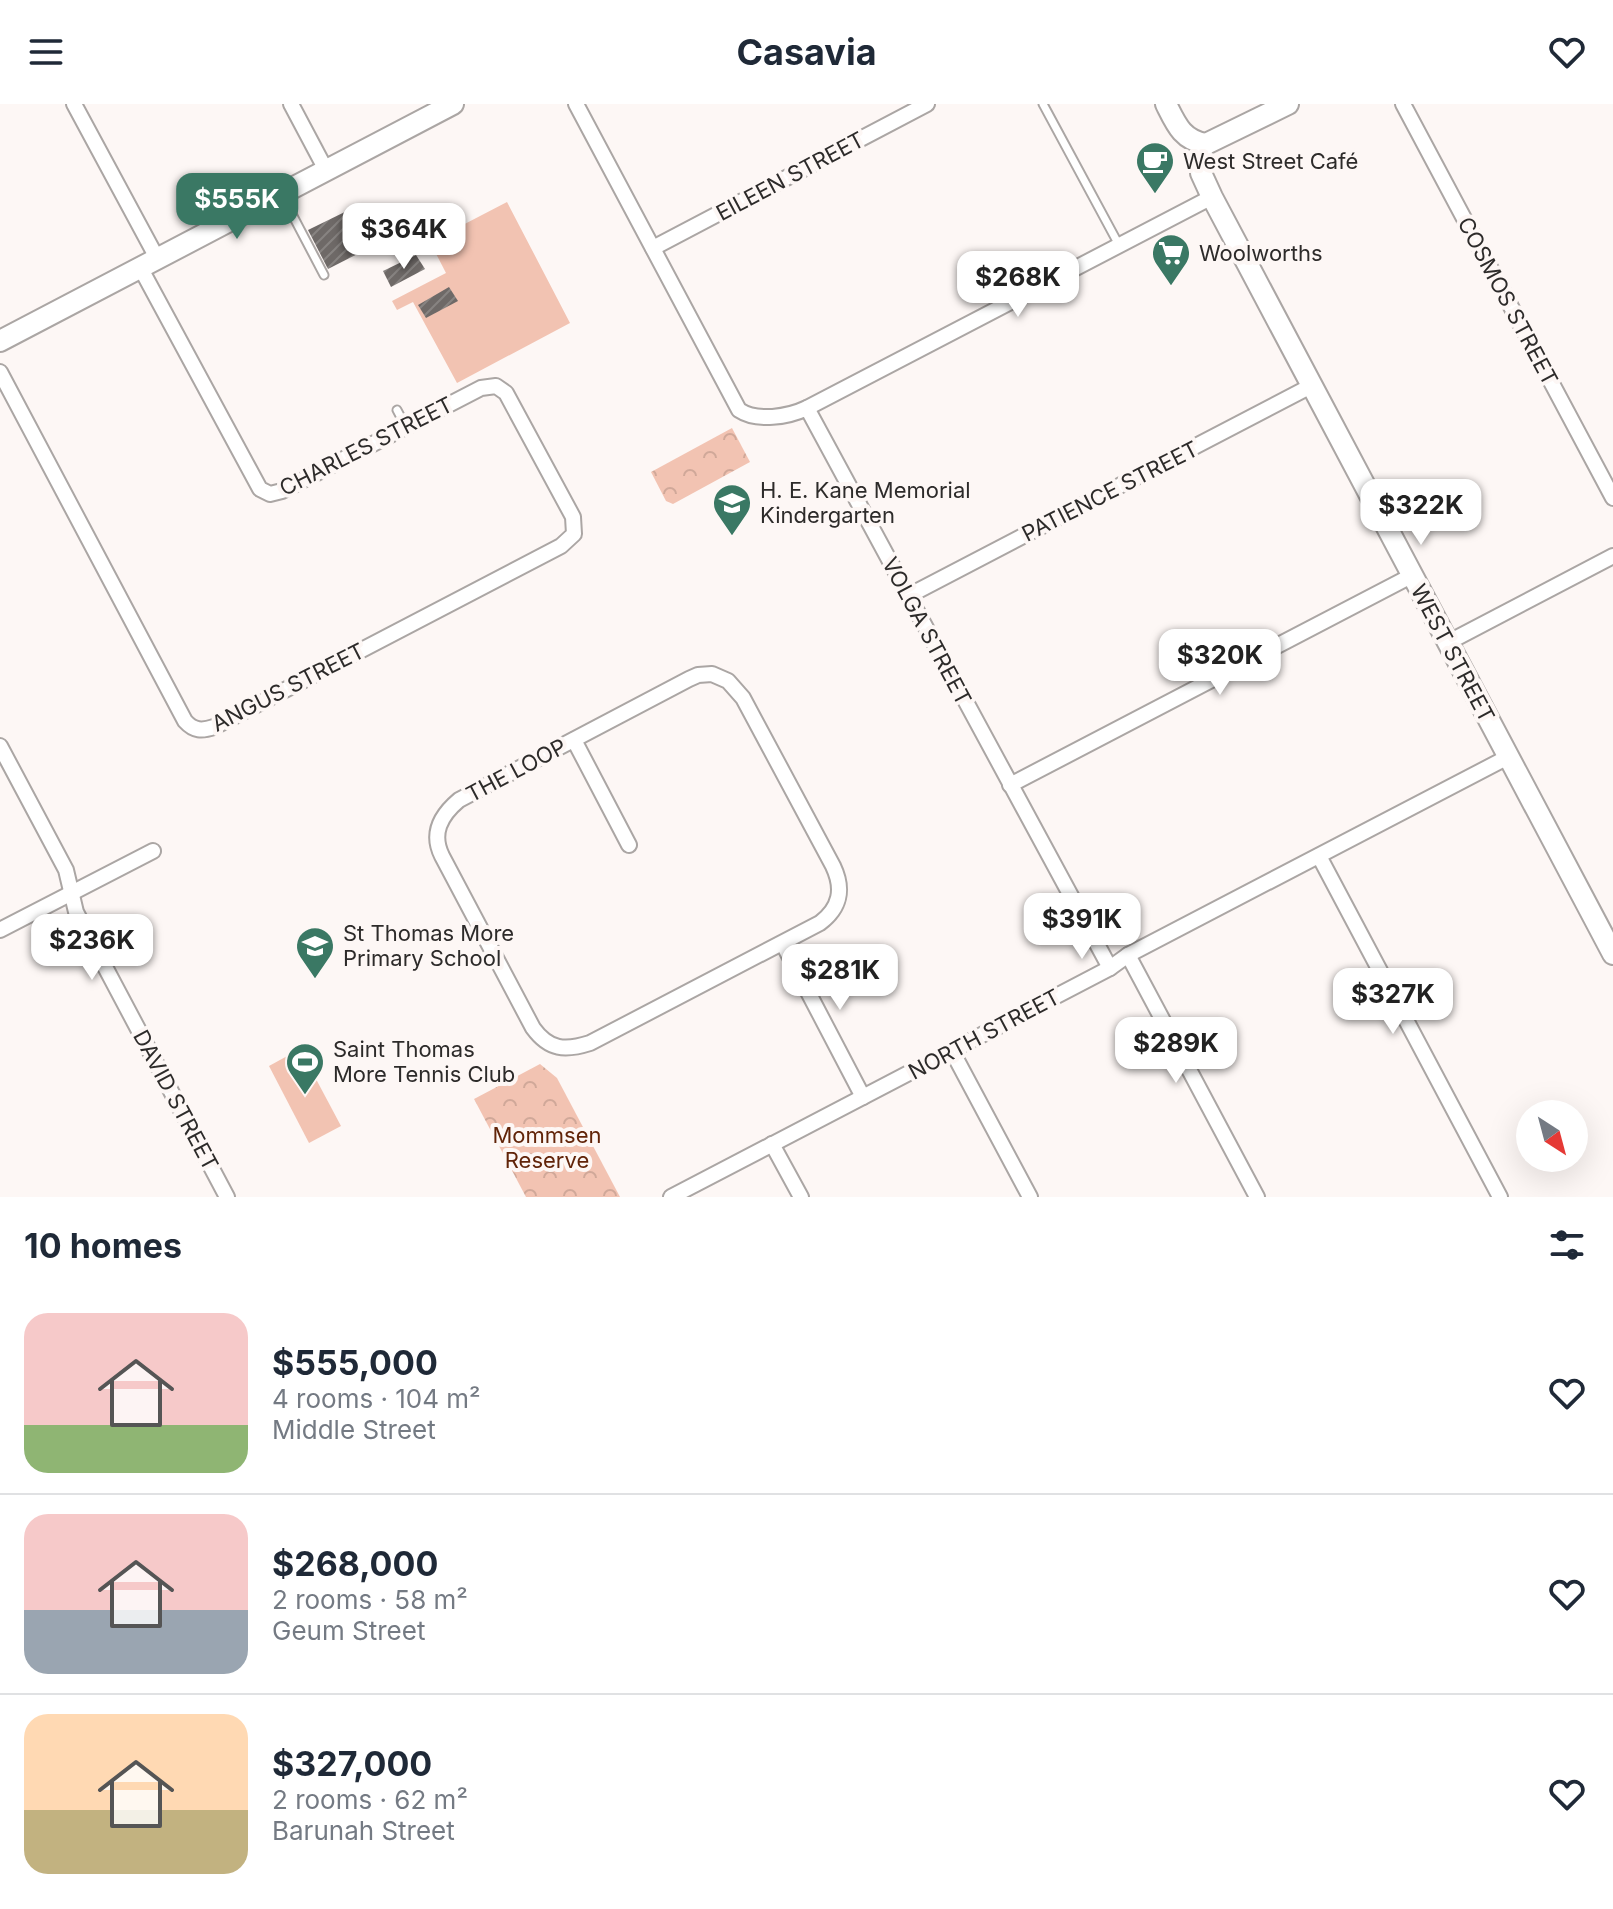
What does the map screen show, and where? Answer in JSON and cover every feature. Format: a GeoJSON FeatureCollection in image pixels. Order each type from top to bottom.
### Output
{"type":"FeatureCollection","features":[{"type":"Feature","properties":{"kind":"street"},"geometry":{"type":"LineString","coordinates":[[74,104],[148,263]]}},
{"type":"Feature","properties":{"kind":"street"},"geometry":{"type":"LineString","coordinates":[[291,104],[326,170]]}},
{"type":"Feature","properties":{"kind":"street"},"geometry":{"type":"LineString","coordinates":[[0,341],[453,104]]}},
{"type":"Feature","properties":{"kind":"street"},"geometry":{"type":"LineString","coordinates":[[576,104],[739,410],[753,415],[785,416],[807,408],[1212,197]]}},
{"type":"Feature","properties":{"kind":"street","name":"EILEEN STREET"},"geometry":{"type":"LineString","coordinates":[[653,248],[927,104]]}},
{"type":"Feature","properties":{"kind":"street"},"geometry":{"type":"LineString","coordinates":[[1166,104],[1182,133],[1202,144],[1214,142],[1288,104]]}},
{"type":"Feature","properties":{"kind":"street","name":"COSMOS STREET"},"geometry":{"type":"LineString","coordinates":[[1403,104],[1613,498]]}},
{"type":"Feature","properties":{"kind":"street","name":"WEST STREET"},"geometry":{"type":"LineString","coordinates":[[1202,144],[1201,173],[1212,197],[1613,954]]}},
{"type":"Feature","properties":{"kind":"street","name":"CHARLES STREET"},"geometry":{"type":"LineString","coordinates":[[148,263],[255,483],[265,493],[282,491],[488,385],[502,388],[512,402],[573,517],[575,530],[570,540]]}},
{"type":"Feature","properties":{"kind":"street","name":"ANGUS STREET"},"geometry":{"type":"LineString","coordinates":[[0,372],[185,721],[195,729],[214,727],[570,540]]}},
{"type":"Feature","properties":{"kind":"street","name":"PATIENCE STREET"},"geometry":{"type":"LineString","coordinates":[[908,596],[1311,386]]}},
{"type":"Feature","properties":{"kind":"street","name":"VOLGA STREET"},"geometry":{"type":"LineString","coordinates":[[807,408],[1110,968]]}},
{"type":"Feature","properties":{"kind":"street"},"geometry":{"type":"LineString","coordinates":[[1447,643],[1613,556]]}},
{"type":"Feature","properties":{"kind":"street"},"geometry":{"type":"LineString","coordinates":[[1010,785],[1411,576]]}},
{"type":"Feature","properties":{"kind":"street","name":"THE LOOP"},"geometry":{"type":"LineString","coordinates":[[712,674],[736,688],[833,866],[840,889],[831,915],[783,944],[590,1043],[562,1049],[540,1038],[442,856],[437,844],[440,822],[448,809],[459,800],[698,675],[712,674]]}},
{"type":"Feature","properties":{"kind":"street"},"geometry":{"type":"LineString","coordinates":[[574,740],[629,845]]}},
{"type":"Feature","properties":{"kind":"street","name":"DAVID STREET"},"geometry":{"type":"LineString","coordinates":[[2,754],[66,870],[76,912],[227,1197]]}},
{"type":"Feature","properties":{"kind":"street","name":"NORTH STREET"},"geometry":{"type":"LineString","coordinates":[[671,1197],[1508,757]]}},
{"type":"Feature","properties":{"kind":"street"},"geometry":{"type":"LineString","coordinates":[[0,930],[153,851]]}},
{"type":"Feature","properties":{"kind":"street"},"geometry":{"type":"LineString","coordinates":[[1319,856],[1500,1197]]}},
{"type":"Feature","properties":{"kind":"street"},"geometry":{"type":"LineString","coordinates":[[783,944],[863,1097]]}},
{"type":"Feature","properties":{"kind":"street"},"geometry":{"type":"LineString","coordinates":[[1128,955],[1257,1197]]}},
{"type":"Feature","properties":{"kind":"street"},"geometry":{"type":"LineString","coordinates":[[952,1051],[1030,1197]]}},
{"type":"Feature","properties":{"kind":"street"},"geometry":{"type":"LineString","coordinates":[[772,1144],[801,1197]]}},
{"type":"Feature","properties":{"kind":"lane"},"geometry":{"type":"LineString","coordinates":[[1043,104],[1119,245]]}},
{"type":"Feature","properties":{"kind":"lane"},"geometry":{"type":"LineString","coordinates":[[281,193],[324,275]]}},
{"type":"Feature","properties":{"kind":"lane"},"geometry":{"type":"LineString","coordinates":[[397,410],[406,427]]}},
{"type":"Feature","properties":{"kind":"green space"},"geometry":{"type":"Polygon","coordinates":[[[507,202],[570,323],[457,383],[413,302],[397,310],[392,301],[446,273],[430,242],[507,202]]]}},
{"type":"Feature","properties":{"kind":"green space"},"geometry":{"type":"Polygon","coordinates":[[[732,428],[750,462],[673,504],[666,501],[651,472],[732,428]]]}},
{"type":"Feature","properties":{"kind":"green space","name":"Saint Thomas More Tennis Club"},"geometry":{"type":"Polygon","coordinates":[[[300,1049],[341,1126],[309,1143],[269,1066],[300,1049]]]}},
{"type":"Feature","properties":{"kind":"green space","name":"Mommsen Reserve"},"geometry":{"type":"Polygon","coordinates":[[[540,1064],[557,1078],[620,1197],[526,1197],[474,1099],[540,1064]]]}},
{"type":"Feature","properties":{"kind":"building"},"geometry":{"type":"Polygon","coordinates":[[[355,207],[377,244],[328,269],[308,230],[355,207]]]}},
{"type":"Feature","properties":{"kind":"building"},"geometry":{"type":"Polygon","coordinates":[[[416,255],[425,269],[391,287],[383,271],[416,255]]]}},
{"type":"Feature","properties":{"kind":"building"},"geometry":{"type":"Polygon","coordinates":[[[449,287],[458,301],[426,318],[418,305],[449,287]]]}},
{"type":"Feature","properties":{"kind":"place","name":"West Street Café"},"geometry":{"type":"Point","coordinates":[1155,195]}},
{"type":"Feature","properties":{"kind":"place","name":"Woolworths"},"geometry":{"type":"Point","coordinates":[1171,287]}},
{"type":"Feature","properties":{"kind":"place","name":"H. E. Kane Memorial Kindergarten"},"geometry":{"type":"Point","coordinates":[732,537]}},
{"type":"Feature","properties":{"kind":"place","name":"St Thomas More Primary School"},"geometry":{"type":"Point","coordinates":[315,980]}},
{"type":"Feature","properties":{"kind":"place","name":"Saint Thomas More Tennis Club"},"geometry":{"type":"Point","coordinates":[305,1096]}}]}
